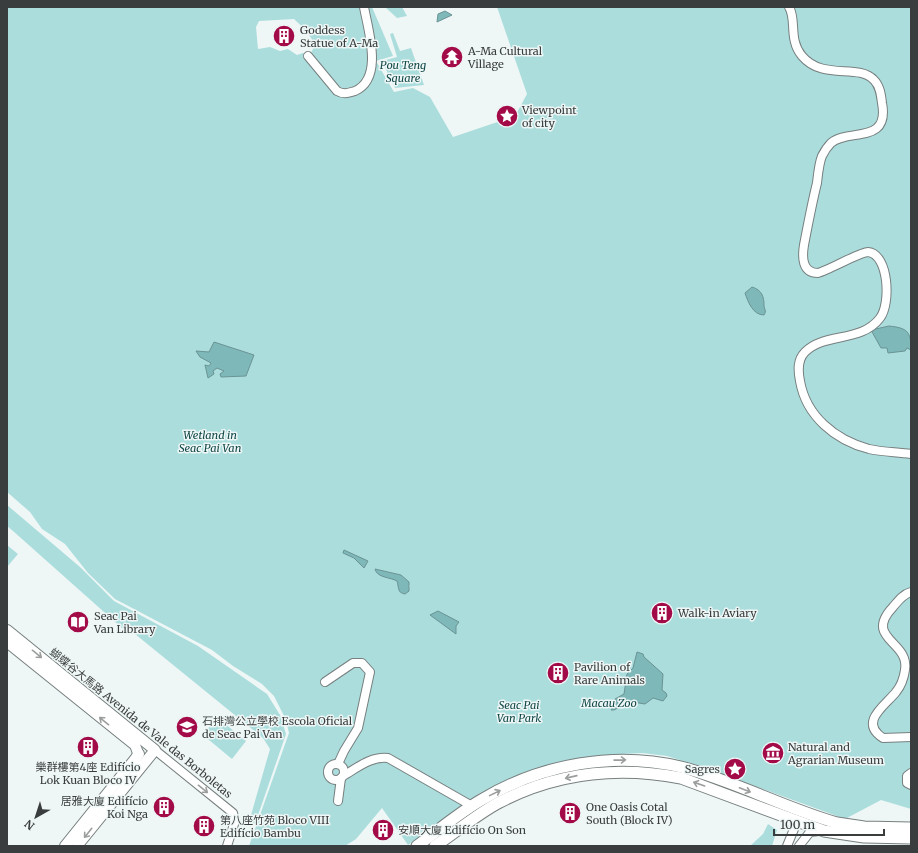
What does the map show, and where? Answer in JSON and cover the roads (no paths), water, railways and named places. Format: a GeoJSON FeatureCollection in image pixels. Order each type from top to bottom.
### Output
{"type":"FeatureCollection","features":[{"type":"Feature","properties":{"kind":"main road"},"geometry":{"type":"LineString","coordinates":[[417,846],[472,806],[507,787],[558,768],[594,761],[642,761],[682,767],[837,823],[864,828],[911,828]]}},
{"type":"Feature","properties":{"kind":"main road"},"geometry":{"type":"LineString","coordinates":[[435,846],[497,804],[541,785],[576,775],[631,771],[656,773],[681,778],[824,831],[864,837],[911,838]]}},
{"type":"Feature","properties":{"kind":"street"},"geometry":{"type":"LineString","coordinates":[[308,56],[337,91],[344,94],[358,89],[369,77],[373,55],[364,7]]}},
{"type":"Feature","properties":{"kind":"street"},"geometry":{"type":"LineString","coordinates":[[789,7],[793,40],[806,60],[816,67],[868,75],[878,86],[883,108],[880,124],[874,129],[867,133],[839,138],[830,143],[822,157],[802,260],[807,269],[814,273],[818,273],[866,252],[875,254],[881,262],[888,287],[886,307],[880,318],[868,330],[818,344],[804,353],[799,365],[800,384],[805,399],[813,413],[830,431],[840,437],[871,449],[911,454]]}},
{"type":"Feature","properties":{"kind":"street"},"geometry":{"type":"LineString","coordinates":[[911,592],[904,595],[887,614],[882,623],[884,633],[904,655],[906,668],[897,691],[878,711],[873,721],[875,731],[882,738],[911,737]]}},
{"type":"Feature","properties":{"kind":"street","name":"蝴蝶谷大馬路 Avenida de Vale das Borboletas"},"geometry":{"type":"LineString","coordinates":[[7,630],[233,813],[235,821],[227,846]]}},
{"type":"Feature","properties":{"kind":"street","name":"蝴蝶谷大馬路 Avenida de Vale das Borboletas"},"geometry":{"type":"LineString","coordinates":[[7,642],[135,745],[138,751],[136,759]]}},
{"type":"Feature","properties":{"kind":"street"},"geometry":{"type":"LineString","coordinates":[[325,682],[353,663],[362,663],[370,672],[358,728],[338,764],[330,766],[328,773],[332,779],[337,780],[373,759],[380,757],[388,758],[472,806]]}},
{"type":"Feature","properties":{"kind":"street"},"geometry":{"type":"LineString","coordinates":[[65,846],[136,759],[151,747]]}},
{"type":"Feature","properties":{"kind":"street"},"geometry":{"type":"LineString","coordinates":[[77,846],[151,747]]}},
{"type":"Feature","properties":{"kind":"street"},"geometry":{"type":"LineString","coordinates":[[338,764],[342,768],[338,801]]}},
{"type":"Feature","properties":{"kind":"street"},"geometry":{"type":"LineString","coordinates":[[911,774],[908,774],[906,780],[907,783],[911,785]]}},
{"type":"Feature","properties":{"kind":"street"},"geometry":{"type":"LineString","coordinates":[[786,817],[791,821],[794,829],[787,846]]}},
{"type":"Feature","properties":{"kind":"street"},"geometry":{"type":"LineString","coordinates":[[799,846],[810,832],[817,830],[824,831]]}},
{"type":"Feature","properties":{"kind":"place","name":"Goddess Statue of A-Ma"},"geometry":{"type":"Point","coordinates":[284,36]}},
{"type":"Feature","properties":{"kind":"place","name":"A-Ma Cultural Village"},"geometry":{"type":"Point","coordinates":[452,57]}},
{"type":"Feature","properties":{"kind":"place","name":"Viewpoint of city"},"geometry":{"type":"Point","coordinates":[507,116]}},
{"type":"Feature","properties":{"kind":"place","name":"Walk-in Aviary"},"geometry":{"type":"Point","coordinates":[662,613]}},
{"type":"Feature","properties":{"kind":"place","name":"Seac Pai Van Library"},"geometry":{"type":"Point","coordinates":[78,622]}},
{"type":"Feature","properties":{"kind":"place","name":"Pavilion of Rare Animals"},"geometry":{"type":"Point","coordinates":[558,673]}},
{"type":"Feature","properties":{"kind":"place","name":"石排灣公立學校 Escola Oficial de Seac Pai Van"},"geometry":{"type":"Point","coordinates":[187,727]}},
{"type":"Feature","properties":{"kind":"place","name":"樂群樓第4座 Edifício Lok Kuan Bloco IV"},"geometry":{"type":"Point","coordinates":[88,747]}},
{"type":"Feature","properties":{"kind":"place","name":"Natural and Agrarian Museum"},"geometry":{"type":"Point","coordinates":[773,753]}},
{"type":"Feature","properties":{"kind":"place","name":"Sagres"},"geometry":{"type":"Point","coordinates":[735,769]}},
{"type":"Feature","properties":{"kind":"place","name":"居雅大廈 Edifício Koi Nga"},"geometry":{"type":"Point","coordinates":[164,807]}},
{"type":"Feature","properties":{"kind":"place","name":"One Oasis Cotal South (Block IV)"},"geometry":{"type":"Point","coordinates":[570,813]}},
{"type":"Feature","properties":{"kind":"place","name":"第八座竹苑 Bloco VIII Edifício Bambu"},"geometry":{"type":"Point","coordinates":[204,826]}},
{"type":"Feature","properties":{"kind":"place","name":"安順大廈 Edifício On Son"},"geometry":{"type":"Point","coordinates":[383,830]}},
{"type":"Feature","properties":{"kind":"park label","name":"Pou Teng Square"},"geometry":{"type":"Point","coordinates":[403,71]}},
{"type":"Feature","properties":{"kind":"park label","name":"Wetland in Seac Pai Van"},"geometry":{"type":"Point","coordinates":[210,441]}},
{"type":"Feature","properties":{"kind":"park label","name":"Macau Zoo"},"geometry":{"type":"Point","coordinates":[609,703]}},
{"type":"Feature","properties":{"kind":"park label","name":"Seac Pai Van Park"},"geometry":{"type":"Point","coordinates":[519,711]}}]}
